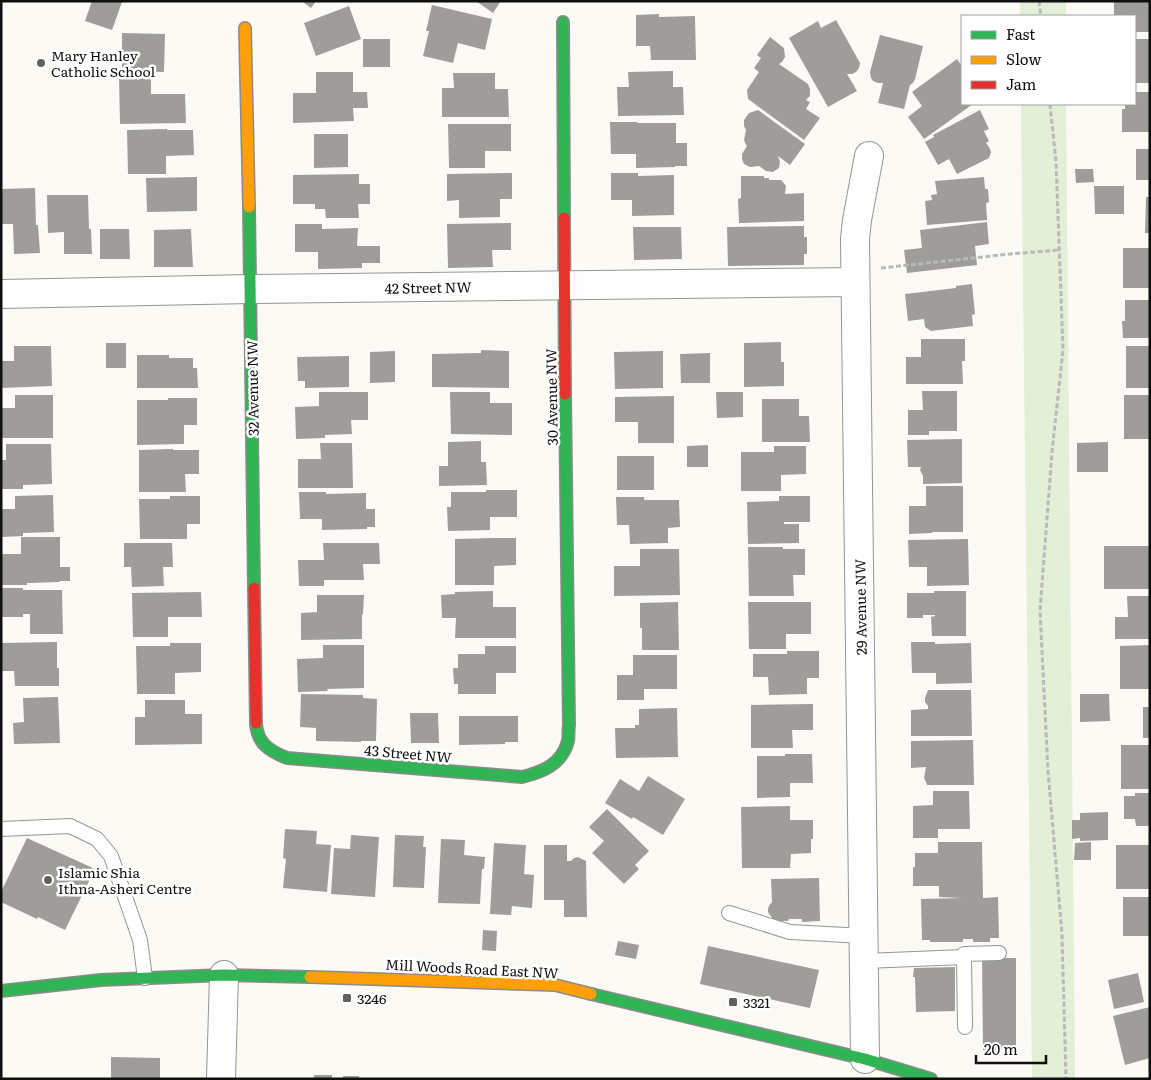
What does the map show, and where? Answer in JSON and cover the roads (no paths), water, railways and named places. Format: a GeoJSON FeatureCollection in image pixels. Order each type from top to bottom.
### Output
{"type":"FeatureCollection","features":[{"type":"Feature","properties":{"kind":"street","name":"30 Avenue NW"},"geometry":{"type":"LineString","coordinates":[[552,766],[559,759],[567,745],[569,725],[563,22]]}},
{"type":"Feature","properties":{"kind":"street","name":"32 Avenue NW"},"geometry":{"type":"LineString","coordinates":[[245,28],[251,290],[256,726],[264,746]]}},
{"type":"Feature","properties":{"kind":"street","name":"29 Avenue NW"},"geometry":{"type":"LineString","coordinates":[[865,1059],[855,229],[869,156]]}},
{"type":"Feature","properties":{"kind":"street","name":"42 Street NW"},"geometry":{"type":"LineString","coordinates":[[1,294],[855,282]]}},
{"type":"Feature","properties":{"kind":"street","name":"43 Street NW"},"geometry":{"type":"LineString","coordinates":[[264,746],[276,754],[287,758],[505,776],[522,777],[541,773],[552,766]]}},
{"type":"Feature","properties":{"kind":"street","name":"Mill Woods Road East NW"},"geometry":{"type":"LineString","coordinates":[[1,991],[102,980],[224,975],[555,985],[865,1059],[931,1079]]}},
{"type":"Feature","properties":{"kind":"street"},"geometry":{"type":"LineString","coordinates":[[221,1079],[224,975]]}},
{"type":"Feature","properties":{"kind":"lane"},"geometry":{"type":"LineString","coordinates":[[1,830],[70,826],[97,839],[112,856],[140,940],[145,978]]}},
{"type":"Feature","properties":{"kind":"lane"},"geometry":{"type":"LineString","coordinates":[[730,912],[790,932],[865,949],[964,957]]}},
{"type":"Feature","properties":{"kind":"lane"},"geometry":{"type":"LineString","coordinates":[[965,1027],[964,954],[999,953]]}},
{"type":"Feature","properties":{"kind":"place","name":"Mary Hanley Catholic School"},"geometry":{"type":"Point","coordinates":[41,63]}},
{"type":"Feature","properties":{"kind":"place","name":"Islamic Shia Ithna-Asheri Centre"},"geometry":{"type":"Point","coordinates":[48,880]}},
{"type":"Feature","properties":{"kind":"place","name":"3246"},"geometry":{"type":"Point","coordinates":[347,998]}},
{"type":"Feature","properties":{"kind":"place","name":"3321"},"geometry":{"type":"Point","coordinates":[733,1002]}}]}
